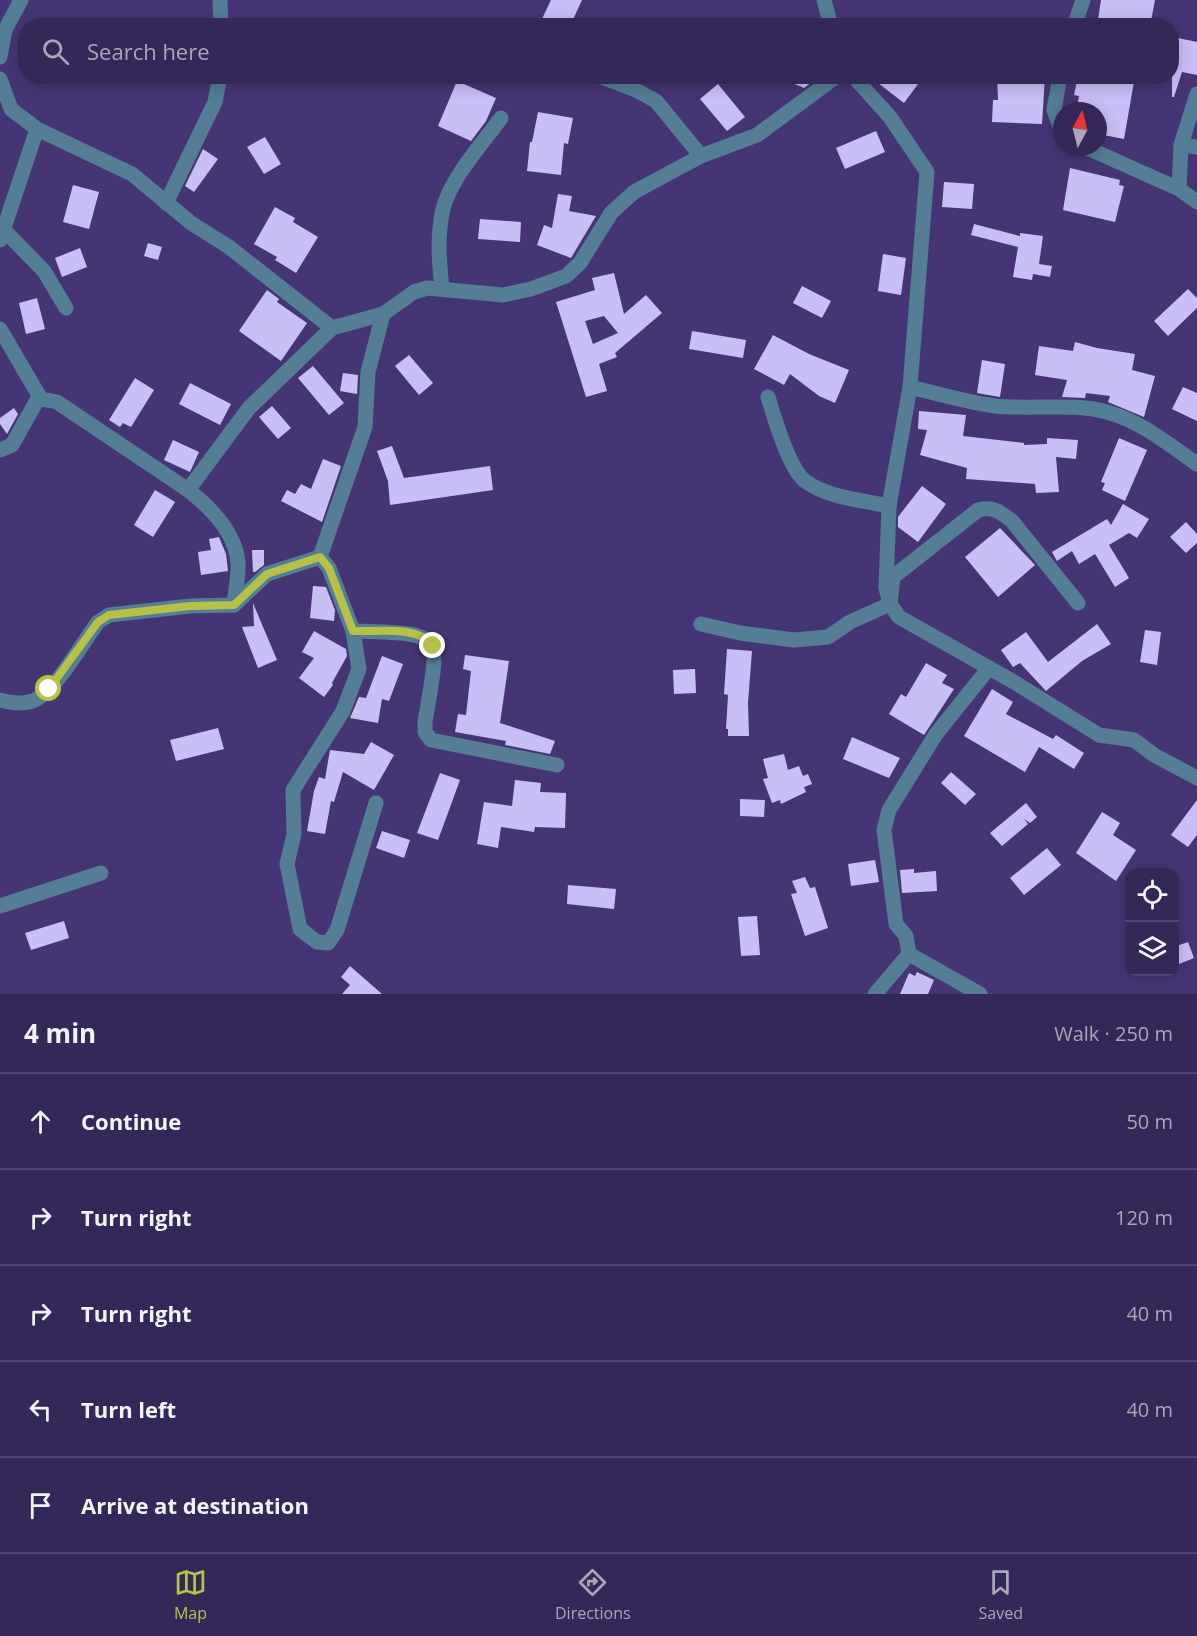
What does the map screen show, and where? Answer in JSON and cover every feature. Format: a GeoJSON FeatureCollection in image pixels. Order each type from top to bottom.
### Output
{"type":"FeatureCollection","features":[{"type":"Feature","properties":{"kind":"street"},"geometry":{"type":"LineString","coordinates":[[0,57],[5,30],[21,0]]}},
{"type":"Feature","properties":{"kind":"street"},"geometry":{"type":"LineString","coordinates":[[220,0],[221,18]]}},
{"type":"Feature","properties":{"kind":"street"},"geometry":{"type":"LineString","coordinates":[[824,0],[829,18]]}},
{"type":"Feature","properties":{"kind":"street"},"geometry":{"type":"LineString","coordinates":[[1077,18],[1083,0]]}},
{"type":"Feature","properties":{"kind":"street"},"geometry":{"type":"LineString","coordinates":[[0,79],[11,110],[37,129],[132,174],[166,203],[229,247],[332,328]]}},
{"type":"Feature","properties":{"kind":"street"},"geometry":{"type":"LineString","coordinates":[[166,203],[215,102],[218,84]]}},
{"type":"Feature","properties":{"kind":"street"},"geometry":{"type":"LineString","coordinates":[[620,84],[656,101],[701,156]]}},
{"type":"Feature","properties":{"kind":"street"},"geometry":{"type":"LineString","coordinates":[[188,490],[249,408],[332,328],[383,314],[414,292],[427,288],[503,295],[531,289],[566,276],[580,263],[611,213],[634,192],[701,156],[758,135],[826,84]]}},
{"type":"Feature","properties":{"kind":"street"},"geometry":{"type":"LineString","coordinates":[[860,84],[890,117],[927,172],[910,387],[889,506],[886,588],[890,604],[899,617],[989,668],[1099,735],[1134,740],[1154,755],[1197,778]]}},
{"type":"Feature","properties":{"kind":"street"},"geometry":{"type":"LineString","coordinates":[[1055,102],[1059,84]]}},
{"type":"Feature","properties":{"kind":"street"},"geometry":{"type":"LineString","coordinates":[[1179,189],[1181,145],[1197,94]]}},
{"type":"Feature","properties":{"kind":"street"},"geometry":{"type":"LineString","coordinates":[[442,288],[439,254],[444,206],[456,182],[501,118]]}},
{"type":"Feature","properties":{"kind":"street"},"geometry":{"type":"LineString","coordinates":[[37,129],[2,234],[44,271],[66,308]]}},
{"type":"Feature","properties":{"kind":"street"},"geometry":{"type":"LineString","coordinates":[[1181,145],[1197,147]]}},
{"type":"Feature","properties":{"kind":"street"},"geometry":{"type":"LineString","coordinates":[[1105,156],[1179,189],[1197,202]]}},
{"type":"Feature","properties":{"kind":"street"},"geometry":{"type":"LineString","coordinates":[[320,557],[364,427],[368,372],[383,314]]}},
{"type":"Feature","properties":{"kind":"street"},"geometry":{"type":"LineString","coordinates":[[0,329],[41,399]]}},
{"type":"Feature","properties":{"kind":"street"},"geometry":{"type":"LineString","coordinates":[[910,387],[995,406],[1045,409],[1080,408],[1111,413],[1145,430],[1197,464]]}},
{"type":"Feature","properties":{"kind":"street"},"geometry":{"type":"LineString","coordinates":[[768,397],[784,445],[803,480],[825,492],[889,506]]}},
{"type":"Feature","properties":{"kind":"street"},"geometry":{"type":"LineString","coordinates":[[0,450],[12,445],[36,402],[41,399],[57,402],[204,502],[233,540],[238,563],[234,605]]}},
{"type":"Feature","properties":{"kind":"street"},"geometry":{"type":"LineString","coordinates":[[890,604],[893,577],[978,510],[988,508],[998,510],[1011,520],[1078,603]]}},
{"type":"Feature","properties":{"kind":"street"},"geometry":{"type":"LineString","coordinates":[[0,700],[23,702],[36,699],[49,689],[98,622],[109,615],[190,606],[234,605],[267,574],[320,557]]}},
{"type":"Feature","properties":{"kind":"street"},"geometry":{"type":"LineString","coordinates":[[320,557],[329,568],[353,631],[359,669],[343,711],[293,790],[294,834],[287,864],[300,929],[317,942],[328,943],[337,930],[376,802]]}},
{"type":"Feature","properties":{"kind":"street"},"geometry":{"type":"LineString","coordinates":[[701,624],[740,633],[794,640],[828,637],[850,622],[890,604]]}},
{"type":"Feature","properties":{"kind":"street"},"geometry":{"type":"LineString","coordinates":[[353,631],[414,633],[426,637],[433,646],[436,657],[425,722],[425,732],[431,740],[557,765]]}},
{"type":"Feature","properties":{"kind":"street"},"geometry":{"type":"LineString","coordinates":[[909,954],[906,936],[896,924],[884,830],[889,810],[936,734],[989,668]]}},
{"type":"Feature","properties":{"kind":"street"},"geometry":{"type":"LineString","coordinates":[[0,906],[102,873]]}},
{"type":"Feature","properties":{"kind":"street"},"geometry":{"type":"LineString","coordinates":[[875,994],[892,970],[909,954]]}},
{"type":"Feature","properties":{"kind":"street"},"geometry":{"type":"LineString","coordinates":[[909,954],[980,994]]}},
{"type":"Feature","properties":{"kind":"building"},"geometry":{"type":"Polygon","coordinates":[[[551,0],[582,0],[574,18],[542,18],[551,0]]]}},
{"type":"Feature","properties":{"kind":"building"},"geometry":{"type":"Polygon","coordinates":[[[1101,0],[1155,0],[1152,18],[1098,18],[1101,0]]]}},
{"type":"Feature","properties":{"kind":"building"},"geometry":{"type":"Polygon","coordinates":[[[1179,38],[1197,42],[1197,75],[1182,72],[1179,81],[1179,38]]]}},
{"type":"Feature","properties":{"kind":"building"},"geometry":{"type":"Polygon","coordinates":[[[456,84],[464,84],[496,98],[486,121],[471,141],[438,126],[456,84]]]}},
{"type":"Feature","properties":{"kind":"building"},"geometry":{"type":"Polygon","coordinates":[[[718,84],[745,117],[727,131],[700,99],[718,84]]]}},
{"type":"Feature","properties":{"kind":"building"},"geometry":{"type":"Polygon","coordinates":[[[795,84],[809,84],[804,88],[795,84]]]}},
{"type":"Feature","properties":{"kind":"building"},"geometry":{"type":"Polygon","coordinates":[[[879,84],[918,84],[904,103],[879,84]]]}},
{"type":"Feature","properties":{"kind":"building"},"geometry":{"type":"Polygon","coordinates":[[[997,84],[1044,84],[1042,124],[992,122],[993,100],[998,100],[997,84]]]}},
{"type":"Feature","properties":{"kind":"building"},"geometry":{"type":"Polygon","coordinates":[[[1076,84],[1134,84],[1124,139],[1107,136],[1107,102],[1078,102],[1079,96],[1074,95],[1076,84]]]}},
{"type":"Feature","properties":{"kind":"building"},"geometry":{"type":"Polygon","coordinates":[[[1172,84],[1178,84],[1174,97],[1172,97],[1172,84]]]}},
{"type":"Feature","properties":{"kind":"building"},"geometry":{"type":"Polygon","coordinates":[[[538,112],[573,118],[568,144],[564,143],[561,175],[527,171],[530,142],[532,142],[538,112]]]}},
{"type":"Feature","properties":{"kind":"building"},"geometry":{"type":"Polygon","coordinates":[[[876,131],[885,152],[845,169],[836,148],[876,131]]]}},
{"type":"Feature","properties":{"kind":"building"},"geometry":{"type":"Polygon","coordinates":[[[265,137],[281,164],[264,174],[247,147],[265,137]]]}},
{"type":"Feature","properties":{"kind":"building"},"geometry":{"type":"Polygon","coordinates":[[[203,149],[218,159],[194,192],[185,186],[203,149]]]}},
{"type":"Feature","properties":{"kind":"building"},"geometry":{"type":"Polygon","coordinates":[[[1070,168],[1120,180],[1119,185],[1124,186],[1115,222],[1063,210],[1070,168]]]}},
{"type":"Feature","properties":{"kind":"building"},"geometry":{"type":"Polygon","coordinates":[[[944,182],[974,184],[972,209],[942,207],[944,182]]]}},
{"type":"Feature","properties":{"kind":"building"},"geometry":{"type":"Polygon","coordinates":[[[73,185],[99,192],[89,229],[63,222],[73,185]]]}},
{"type":"Feature","properties":{"kind":"building"},"geometry":{"type":"Polygon","coordinates":[[[558,194],[572,196],[569,211],[596,216],[571,258],[537,245],[544,225],[552,228],[558,194]]]}},
{"type":"Feature","properties":{"kind":"building"},"geometry":{"type":"Polygon","coordinates":[[[275,207],[295,218],[293,222],[318,237],[296,273],[275,260],[277,257],[254,244],[275,207]]]}},
{"type":"Feature","properties":{"kind":"building"},"geometry":{"type":"Polygon","coordinates":[[[480,219],[521,222],[520,242],[478,239],[480,219]]]}},
{"type":"Feature","properties":{"kind":"building"},"geometry":{"type":"Polygon","coordinates":[[[974,224],[1020,236],[1020,233],[1043,236],[1039,264],[1052,266],[1050,277],[1033,274],[1032,280],[1013,277],[1018,247],[971,235],[974,224]]]}},
{"type":"Feature","properties":{"kind":"building"},"geometry":{"type":"Polygon","coordinates":[[[148,243],[162,247],[158,260],[144,256],[148,243]]]}},
{"type":"Feature","properties":{"kind":"building"},"geometry":{"type":"Polygon","coordinates":[[[80,248],[87,267],[62,277],[55,258],[80,248]]]}},
{"type":"Feature","properties":{"kind":"building"},"geometry":{"type":"Polygon","coordinates":[[[883,254],[906,258],[901,295],[878,291],[883,254]]]}},
{"type":"Feature","properties":{"kind":"building"},"geometry":{"type":"Polygon","coordinates":[[[614,273],[624,314],[646,295],[662,313],[615,353],[617,357],[599,364],[607,391],[586,397],[556,302],[595,290],[592,278],[614,273]],[[604,316],[585,321],[593,344],[618,333],[604,316]]]}},
{"type":"Feature","properties":{"kind":"building"},"geometry":{"type":"Polygon","coordinates":[[[802,286],[831,301],[822,318],[793,303],[802,286]]]}},
{"type":"Feature","properties":{"kind":"building"},"geometry":{"type":"Polygon","coordinates":[[[1188,289],[1197,298],[1197,308],[1168,336],[1154,321],[1188,289]]]}},
{"type":"Feature","properties":{"kind":"building"},"geometry":{"type":"Polygon","coordinates":[[[267,290],[279,299],[277,302],[307,323],[281,361],[239,331],[267,290]]]}},
{"type":"Feature","properties":{"kind":"building"},"geometry":{"type":"Polygon","coordinates":[[[37,298],[45,329],[26,334],[19,303],[37,298]]]}},
{"type":"Feature","properties":{"kind":"building"},"geometry":{"type":"Polygon","coordinates":[[[692,331],[746,340],[743,358],[689,349],[692,331]]]}},
{"type":"Feature","properties":{"kind":"building"},"geometry":{"type":"Polygon","coordinates":[[[773,335],[809,354],[849,370],[835,403],[819,396],[790,374],[784,385],[754,369],[773,335]]]}},
{"type":"Feature","properties":{"kind":"building"},"geometry":{"type":"Polygon","coordinates":[[[1075,342],[1135,354],[1132,370],[1155,376],[1144,417],[1108,402],[1110,396],[1086,393],[1085,398],[1062,397],[1067,380],[1035,375],[1039,346],[1073,351],[1075,342]]]}},
{"type":"Feature","properties":{"kind":"building"},"geometry":{"type":"Polygon","coordinates":[[[409,355],[433,383],[419,395],[395,366],[409,355]]]}},
{"type":"Feature","properties":{"kind":"building"},"geometry":{"type":"Polygon","coordinates":[[[982,360],[1005,364],[1000,397],[977,393],[982,360]]]}},
{"type":"Feature","properties":{"kind":"building"},"geometry":{"type":"Polygon","coordinates":[[[313,366],[344,403],[329,415],[298,378],[313,366]]]}},
{"type":"Feature","properties":{"kind":"building"},"geometry":{"type":"Polygon","coordinates":[[[343,373],[358,375],[357,394],[340,391],[343,373]]]}},
{"type":"Feature","properties":{"kind":"building"},"geometry":{"type":"Polygon","coordinates":[[[135,378],[154,390],[131,427],[123,423],[120,427],[109,420],[135,378]]]}},
{"type":"Feature","properties":{"kind":"building"},"geometry":{"type":"Polygon","coordinates":[[[190,383],[231,404],[220,425],[179,404],[190,383]]]}},
{"type":"Feature","properties":{"kind":"building"},"geometry":{"type":"Polygon","coordinates":[[[1183,387],[1197,393],[1197,421],[1172,409],[1183,387]]]}},
{"type":"Feature","properties":{"kind":"building"},"geometry":{"type":"Polygon","coordinates":[[[272,406],[291,428],[278,439],[259,417],[272,406]]]}},
{"type":"Feature","properties":{"kind":"building"},"geometry":{"type":"Polygon","coordinates":[[[14,408],[18,414],[7,434],[0,424],[0,418],[14,408]]]}},
{"type":"Feature","properties":{"kind":"building"},"geometry":{"type":"Polygon","coordinates":[[[919,411],[966,415],[963,436],[1024,443],[1024,445],[1047,444],[1047,438],[1078,440],[1076,459],[1056,457],[1059,492],[1036,493],[1035,484],[966,479],[967,468],[920,455],[927,430],[918,429],[919,411]]]}},
{"type":"Feature","properties":{"kind":"building"},"geometry":{"type":"Polygon","coordinates":[[[1119,438],[1147,450],[1125,501],[1102,490],[1105,483],[1101,482],[1119,438]]]}},
{"type":"Feature","properties":{"kind":"building"},"geometry":{"type":"Polygon","coordinates":[[[173,440],[199,452],[190,472],[164,460],[173,440]]]}},
{"type":"Feature","properties":{"kind":"building"},"geometry":{"type":"Polygon","coordinates":[[[392,446],[404,478],[490,466],[493,490],[390,505],[388,481],[377,451],[392,446]]]}},
{"type":"Feature","properties":{"kind":"building"},"geometry":{"type":"Polygon","coordinates":[[[323,459],[341,466],[322,522],[281,501],[287,490],[295,494],[301,484],[311,489],[323,459]]]}},
{"type":"Feature","properties":{"kind":"building"},"geometry":{"type":"Polygon","coordinates":[[[922,486],[946,504],[918,542],[898,527],[898,517],[922,486]]]}},
{"type":"Feature","properties":{"kind":"building"},"geometry":{"type":"Polygon","coordinates":[[[155,490],[175,502],[153,537],[134,525],[155,490]]]}},
{"type":"Feature","properties":{"kind":"building"},"geometry":{"type":"Polygon","coordinates":[[[1123,504],[1149,519],[1137,538],[1129,533],[1109,545],[1129,578],[1115,587],[1095,554],[1079,564],[1072,551],[1057,561],[1052,552],[1107,519],[1111,525],[1123,504]]]}},
{"type":"Feature","properties":{"kind":"building"},"geometry":{"type":"Polygon","coordinates":[[[1186,522],[1197,534],[1197,543],[1186,553],[1170,537],[1186,522]]]}},
{"type":"Feature","properties":{"kind":"building"},"geometry":{"type":"Polygon","coordinates":[[[1000,528],[1035,565],[998,597],[965,557],[1000,528]]]}},
{"type":"Feature","properties":{"kind":"building"},"geometry":{"type":"Polygon","coordinates":[[[219,537],[226,554],[228,571],[201,575],[198,552],[211,550],[209,539],[219,537]]]}},
{"type":"Feature","properties":{"kind":"building"},"geometry":{"type":"Polygon","coordinates":[[[252,550],[264,550],[264,565],[255,572],[253,572],[252,550]]]}},
{"type":"Feature","properties":{"kind":"building"},"geometry":{"type":"Polygon","coordinates":[[[313,586],[326,587],[335,610],[334,621],[310,618],[313,586]]]}},
{"type":"Feature","properties":{"kind":"building"},"geometry":{"type":"Polygon","coordinates":[[[253,603],[277,660],[258,668],[242,627],[254,626],[253,603]]]}},
{"type":"Feature","properties":{"kind":"building"},"geometry":{"type":"Polygon","coordinates":[[[1097,624],[1111,644],[1082,661],[1046,691],[1020,663],[1013,667],[1001,650],[1026,632],[1048,662],[1097,624]]]}},
{"type":"Feature","properties":{"kind":"building"},"geometry":{"type":"Polygon","coordinates":[[[1145,630],[1161,632],[1157,665],[1140,662],[1145,630]]]}},
{"type":"Feature","properties":{"kind":"building"},"geometry":{"type":"Polygon","coordinates":[[[314,631],[346,649],[347,656],[333,685],[324,697],[299,678],[314,658],[302,652],[314,631]]]}},
{"type":"Feature","properties":{"kind":"building"},"geometry":{"type":"Polygon","coordinates":[[[727,649],[752,651],[748,703],[749,736],[728,736],[728,729],[726,729],[728,695],[724,694],[727,649]]]}},
{"type":"Feature","properties":{"kind":"building"},"geometry":{"type":"Polygon","coordinates":[[[465,655],[509,661],[500,723],[555,741],[550,754],[505,745],[506,741],[455,732],[458,714],[466,715],[471,671],[463,669],[465,655]]]}},
{"type":"Feature","properties":{"kind":"building"},"geometry":{"type":"Polygon","coordinates":[[[382,656],[403,664],[389,701],[382,699],[378,723],[350,718],[359,697],[366,698],[382,656]]]}},
{"type":"Feature","properties":{"kind":"building"},"geometry":{"type":"Polygon","coordinates":[[[926,663],[947,675],[942,683],[954,689],[924,735],[889,714],[901,694],[906,697],[926,663]]]}},
{"type":"Feature","properties":{"kind":"building"},"geometry":{"type":"Polygon","coordinates":[[[695,669],[696,693],[674,694],[673,670],[695,669]]]}},
{"type":"Feature","properties":{"kind":"building"},"geometry":{"type":"Polygon","coordinates":[[[992,689],[1013,702],[1006,714],[1053,739],[1056,735],[1084,753],[1074,769],[1039,747],[1025,772],[964,736],[992,689]]]}},
{"type":"Feature","properties":{"kind":"building"},"geometry":{"type":"Polygon","coordinates":[[[218,728],[224,749],[176,761],[170,740],[218,728]]]}},
{"type":"Feature","properties":{"kind":"building"},"geometry":{"type":"Polygon","coordinates":[[[852,737],[900,758],[889,778],[843,759],[852,737]]]}},
{"type":"Feature","properties":{"kind":"building"},"geometry":{"type":"Polygon","coordinates":[[[371,742],[394,755],[374,790],[343,772],[334,802],[331,801],[325,834],[307,831],[314,791],[319,777],[325,779],[330,750],[364,754],[371,742]]]}},
{"type":"Feature","properties":{"kind":"building"},"geometry":{"type":"Polygon","coordinates":[[[784,754],[788,770],[799,766],[803,776],[808,774],[812,784],[804,787],[806,792],[781,804],[780,800],[772,803],[763,779],[768,778],[763,759],[784,754]]]}},
{"type":"Feature","properties":{"kind":"building"},"geometry":{"type":"Polygon","coordinates":[[[951,772],[976,794],[965,805],[941,783],[951,772]]]}},
{"type":"Feature","properties":{"kind":"building"},"geometry":{"type":"Polygon","coordinates":[[[440,773],[460,780],[438,840],[417,833],[440,773]]]}},
{"type":"Feature","properties":{"kind":"building"},"geometry":{"type":"Polygon","coordinates":[[[515,780],[541,783],[540,792],[566,793],[565,828],[535,827],[534,832],[501,827],[498,848],[477,844],[484,802],[512,806],[515,780]]]}},
{"type":"Feature","properties":{"kind":"building"},"geometry":{"type":"Polygon","coordinates":[[[740,799],[765,800],[764,817],[740,816],[740,799]]]}},
{"type":"Feature","properties":{"kind":"building"},"geometry":{"type":"Polygon","coordinates":[[[1197,800],[1197,835],[1188,847],[1171,835],[1197,800]]]}},
{"type":"Feature","properties":{"kind":"building"},"geometry":{"type":"Polygon","coordinates":[[[1026,803],[1037,817],[1030,823],[1024,819],[1028,824],[1002,846],[990,833],[1026,803]]]}},
{"type":"Feature","properties":{"kind":"building"},"geometry":{"type":"Polygon","coordinates":[[[1102,812],[1120,823],[1113,835],[1136,850],[1116,881],[1076,853],[1102,812]]]}},
{"type":"Feature","properties":{"kind":"building"},"geometry":{"type":"Polygon","coordinates":[[[382,831],[410,840],[404,858],[376,848],[382,831]]]}},
{"type":"Feature","properties":{"kind":"building"},"geometry":{"type":"Polygon","coordinates":[[[1047,848],[1061,865],[1024,895],[1010,878],[1047,848]]]}},
{"type":"Feature","properties":{"kind":"building"},"geometry":{"type":"Polygon","coordinates":[[[875,860],[879,882],[851,886],[848,864],[875,860]]]}},
{"type":"Feature","properties":{"kind":"building"},"geometry":{"type":"Polygon","coordinates":[[[914,869],[914,873],[936,871],[937,891],[902,893],[900,870],[914,869]]]}},
{"type":"Feature","properties":{"kind":"building"},"geometry":{"type":"Polygon","coordinates":[[[805,877],[810,888],[815,887],[828,928],[805,936],[791,894],[797,893],[792,881],[805,877]]]}},
{"type":"Feature","properties":{"kind":"building"},"geometry":{"type":"Polygon","coordinates":[[[568,885],[616,889],[614,909],[567,904],[568,885]]]}},
{"type":"Feature","properties":{"kind":"building"},"geometry":{"type":"Polygon","coordinates":[[[757,916],[760,955],[741,956],[738,917],[757,916]]]}},
{"type":"Feature","properties":{"kind":"building"},"geometry":{"type":"Polygon","coordinates":[[[64,921],[69,938],[31,950],[25,933],[64,921]]]}},
{"type":"Feature","properties":{"kind":"building"},"geometry":{"type":"Polygon","coordinates":[[[1188,942],[1194,958],[1179,964],[1179,945],[1188,942]]]}},
{"type":"Feature","properties":{"kind":"building"},"geometry":{"type":"Polygon","coordinates":[[[350,966],[382,994],[342,994],[350,985],[341,977],[350,966]]]}},
{"type":"Feature","properties":{"kind":"building"},"geometry":{"type":"Polygon","coordinates":[[[917,972],[934,980],[928,994],[900,994],[909,973],[915,976],[917,972]]]}},
{"type":"Feature","properties":{"kind":"route"},"geometry":{"type":"LineString","coordinates":[[49,689],[98,622],[109,615],[190,606],[234,605],[267,574],[320,557],[329,568],[353,631],[414,633],[426,637],[433,646]]}}]}
